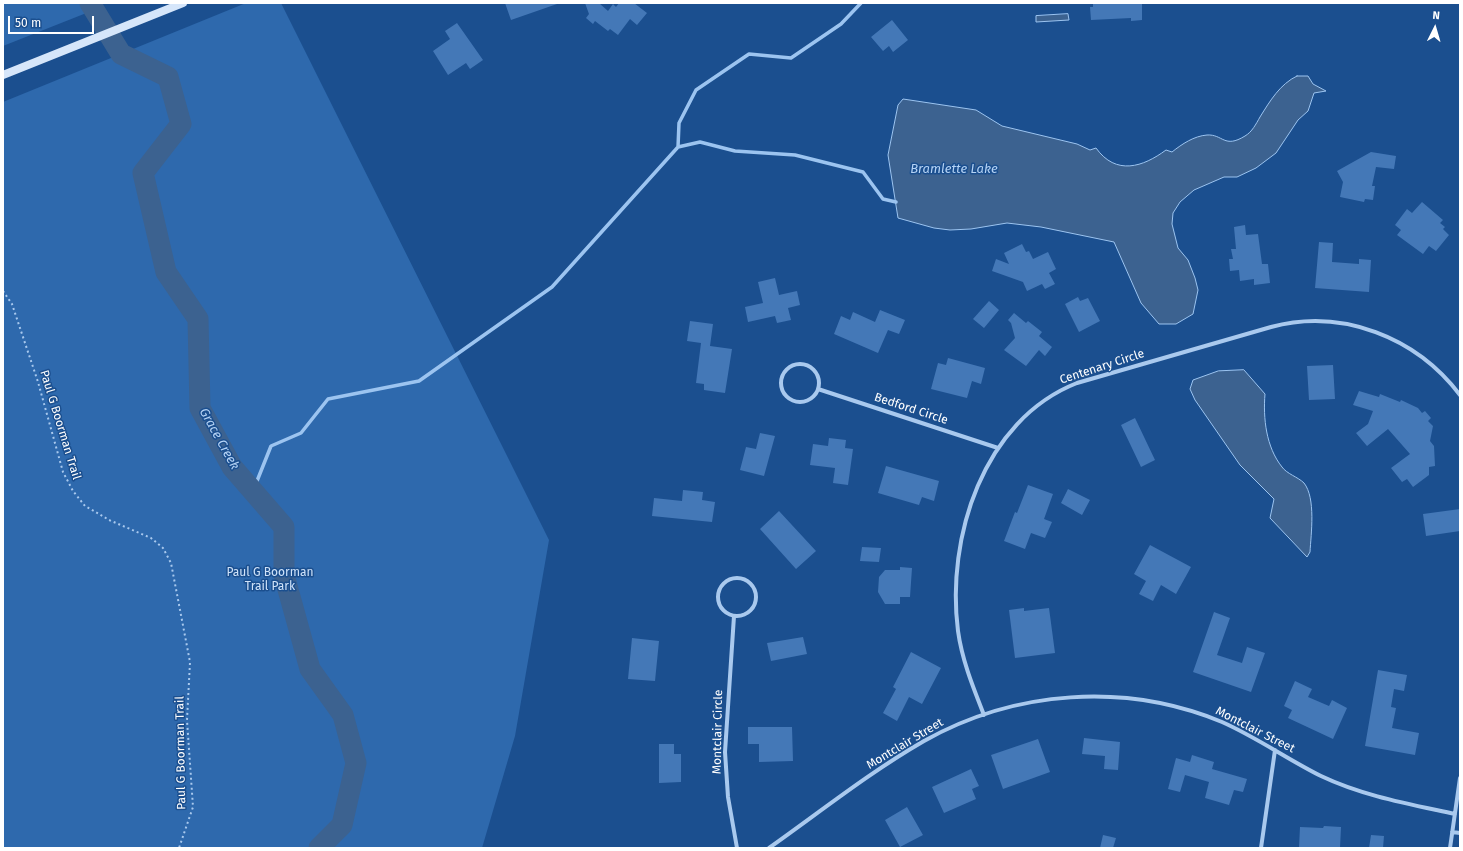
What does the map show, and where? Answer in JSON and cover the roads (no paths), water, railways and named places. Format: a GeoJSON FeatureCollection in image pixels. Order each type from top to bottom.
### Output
{"type":"FeatureCollection","features":[{"type":"Feature","properties":{"kind":"main road"},"geometry":{"type":"LineString","coordinates":[[3,75],[183,3]]}},
{"type":"Feature","properties":{"kind":"street","name":"Centenary Circle"},"geometry":{"type":"LineString","coordinates":[[984,715],[969,675],[961,646],[956,617],[957,572],[961,542],[970,506],[987,467],[998,448],[1028,414],[1052,396],[1070,386],[1270,327],[1296,322],[1317,321],[1343,323],[1380,332],[1407,346],[1432,365],[1460,395]]}},
{"type":"Feature","properties":{"kind":"street"},"geometry":{"type":"LineString","coordinates":[[796,364],[804,364],[811,367],[817,373],[819,381],[818,388],[811,398],[804,401],[795,402],[788,398],[783,392],[780,384],[781,376],[788,367],[796,364]]}},
{"type":"Feature","properties":{"kind":"street","name":"Bedford Circle"},"geometry":{"type":"LineString","coordinates":[[818,388],[998,448]]}},
{"type":"Feature","properties":{"kind":"street"},"geometry":{"type":"LineString","coordinates":[[731,579],[743,579],[749,582],[755,593],[754,605],[746,614],[734,616],[723,610],[718,599],[718,592],[725,582],[731,579]]}},
{"type":"Feature","properties":{"kind":"street","name":"Montclair Circle"},"geometry":{"type":"LineString","coordinates":[[734,616],[725,752],[729,805],[737,848]]}},
{"type":"Feature","properties":{"kind":"street","name":"Montclair Street"},"geometry":{"type":"LineString","coordinates":[[769,848],[910,750],[953,726],[1031,701],[1063,697],[1095,696],[1128,698],[1161,703],[1208,717],[1239,730],[1321,775],[1354,790],[1455,814]]}},
{"type":"Feature","properties":{"kind":"street"},"geometry":{"type":"LineString","coordinates":[[1260,848],[1275,750]]}},
{"type":"Feature","properties":{"kind":"street"},"geometry":{"type":"LineString","coordinates":[[1450,848],[1459,795],[1460,778]]}},
{"type":"Feature","properties":{"kind":"street"},"geometry":{"type":"LineString","coordinates":[[1452,832],[1460,834]]}},
{"type":"Feature","properties":{"kind":"water"},"geometry":{"type":"Polygon","coordinates":[[[1068,14],[1069,20],[1036,22],[1036,16],[1068,14]]]}},
{"type":"Feature","properties":{"kind":"water","name":"Bramlette Lake"},"geometry":{"type":"Polygon","coordinates":[[[1297,76],[1308,76],[1313,84],[1326,91],[1314,93],[1308,111],[1298,120],[1276,153],[1256,168],[1237,177],[1224,177],[1194,190],[1180,202],[1173,213],[1172,224],[1178,248],[1188,260],[1198,290],[1193,314],[1176,324],[1159,324],[1141,303],[1114,242],[1041,227],[1007,223],[971,229],[950,230],[934,228],[898,218],[888,155],[898,105],[903,99],[976,110],[1002,126],[1077,144],[1090,150],[1096,148],[1112,163],[1130,166],[1148,161],[1166,150],[1172,152],[1188,141],[1197,137],[1212,135],[1228,141],[1238,140],[1254,128],[1280,88],[1297,76]]]}},
{"type":"Feature","properties":{"kind":"water"},"geometry":{"type":"Polygon","coordinates":[[[1244,370],[1265,394],[1265,422],[1272,451],[1284,469],[1302,481],[1308,490],[1312,526],[1310,552],[1307,557],[1270,518],[1274,499],[1240,465],[1195,400],[1190,389],[1193,380],[1218,371],[1244,370]]]}},
{"type":"Feature","properties":{"kind":"waterway","name":"Grace Creek"},"geometry":{"type":"LineString","coordinates":[[90,3],[121,54],[168,77],[181,124],[143,173],[166,272],[198,319],[200,408],[232,467],[284,527],[284,575],[310,669],[343,715],[356,763],[342,825],[319,848]]}},
{"type":"Feature","properties":{"kind":"waterway"},"geometry":{"type":"LineString","coordinates":[[253,491],[271,446],[301,433],[328,399],[419,381],[552,287],[678,147],[679,123],[696,90],[749,54],[791,58],[841,24],[861,3]]}},
{"type":"Feature","properties":{"kind":"waterway"},"geometry":{"type":"LineString","coordinates":[[678,147],[700,142],[735,151],[795,155],[863,172],[883,199],[896,202]]}},
{"type":"Feature","properties":{"kind":"park label","name":"Paul G Boorman Trail Park"},"geometry":{"type":"Point","coordinates":[270,580]}}]}
